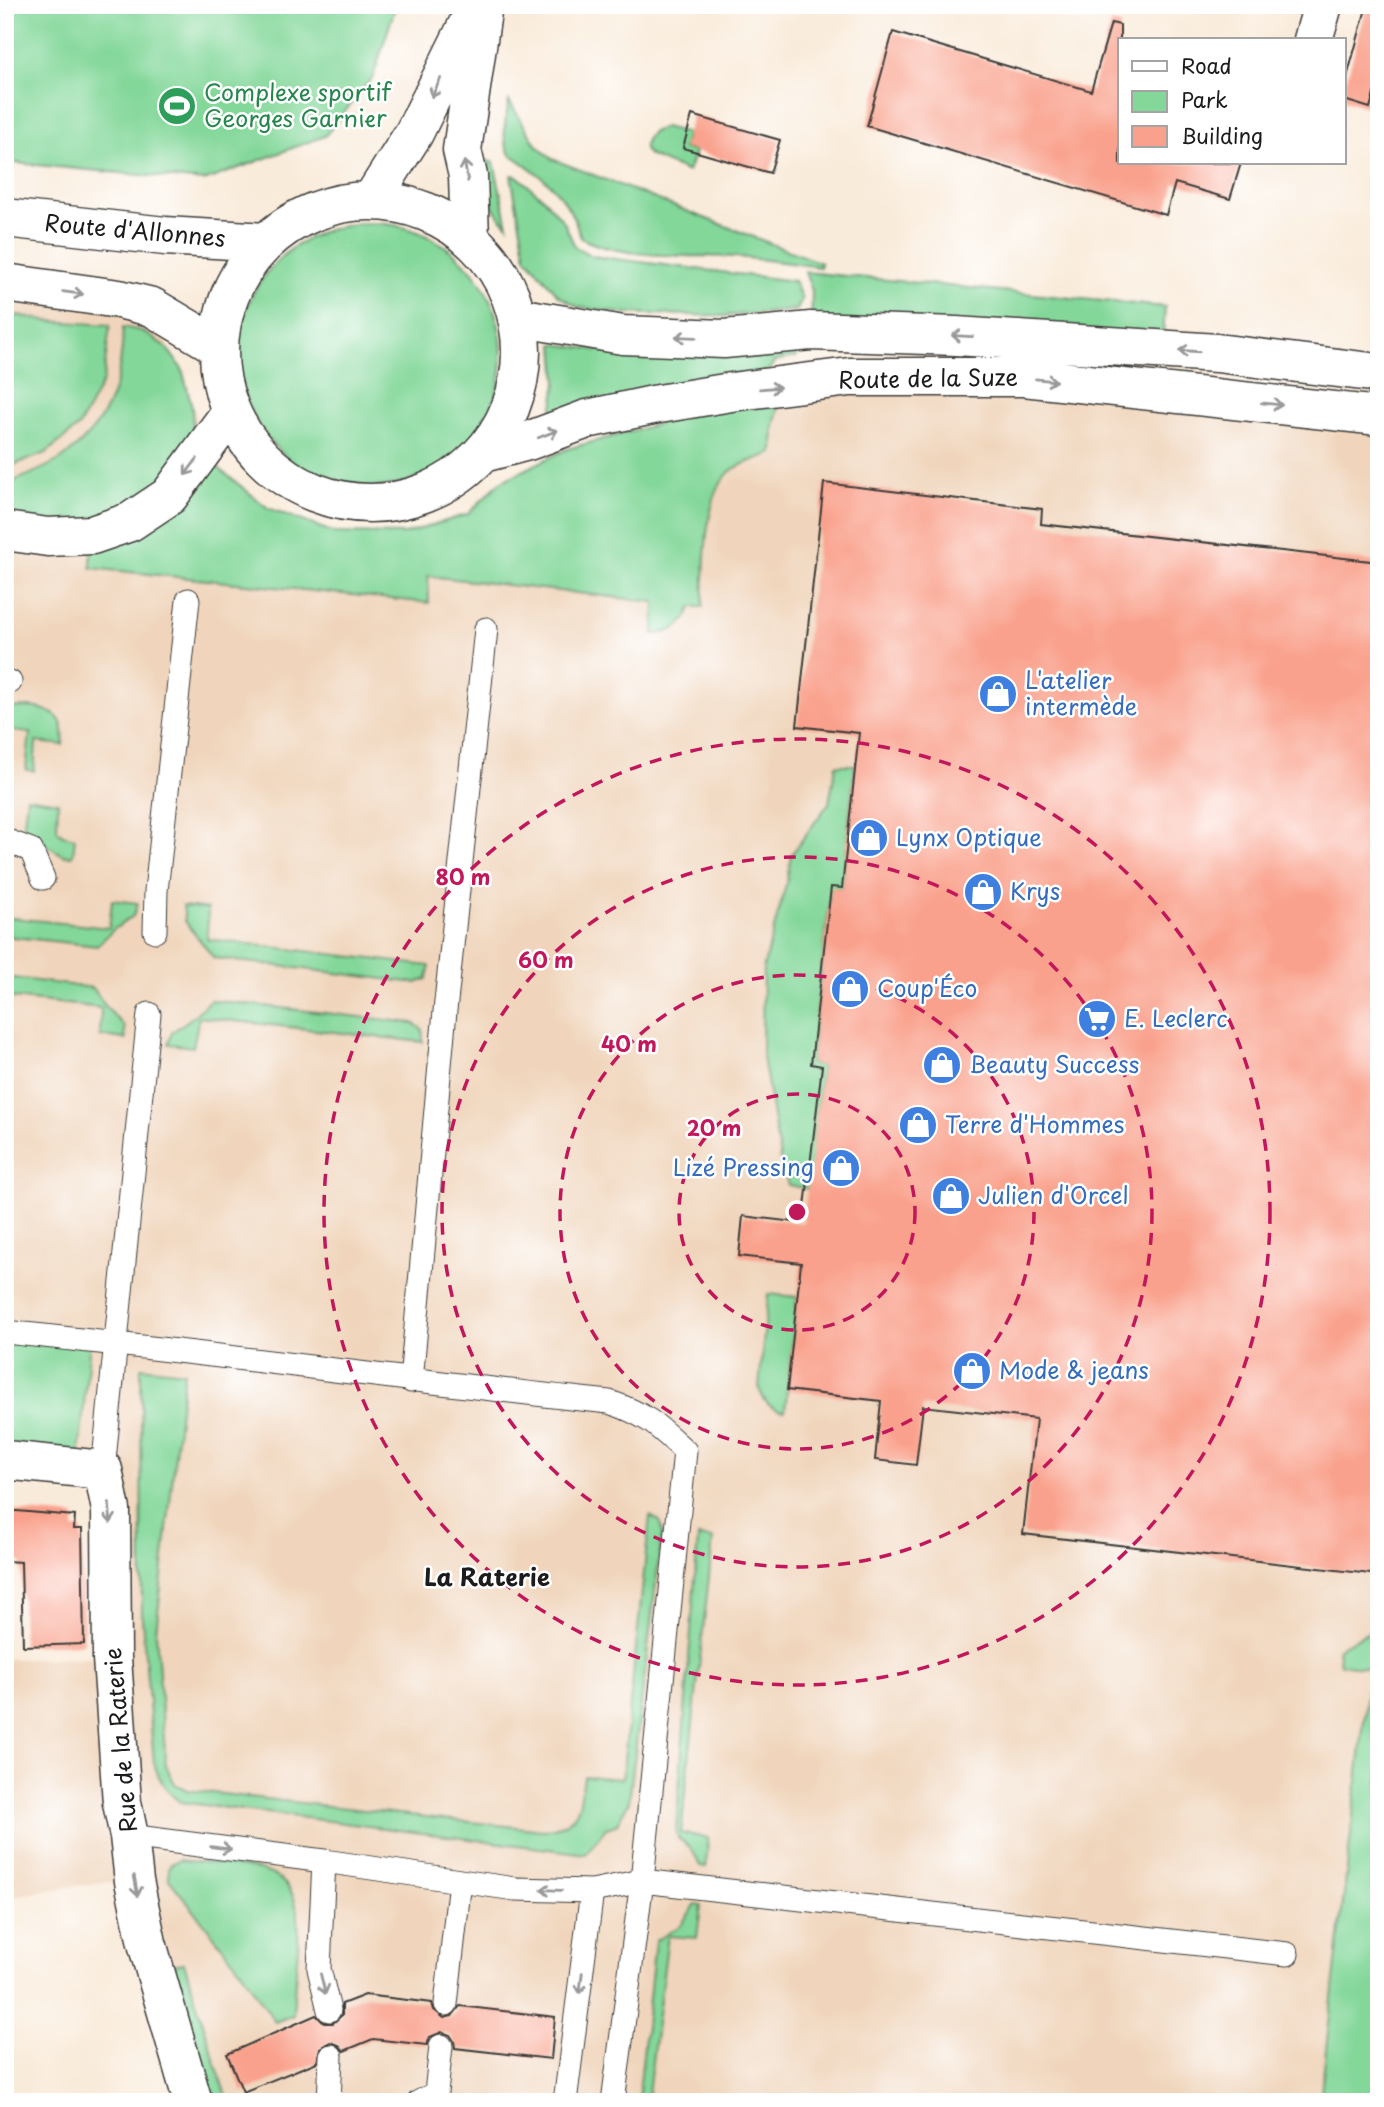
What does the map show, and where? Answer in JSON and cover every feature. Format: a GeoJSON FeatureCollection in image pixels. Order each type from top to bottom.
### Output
{"type":"FeatureCollection","features":[{"type":"Feature","properties":{"kind":"main road"},"geometry":{"type":"LineString","coordinates":[[371,201],[414,133],[477,5]]}},
{"type":"Feature","properties":{"kind":"main road"},"geometry":{"type":"LineString","coordinates":[[470,239],[468,176],[462,150],[483,5]]}},
{"type":"Feature","properties":{"kind":"main road"},"geometry":{"type":"LineString","coordinates":[[1314,38],[1323,5]]}},
{"type":"Feature","properties":{"kind":"main road"},"geometry":{"type":"LineString","coordinates":[[371,201],[414,207],[443,220],[470,239],[496,269],[511,298],[517,317],[521,354],[517,389],[503,423],[483,453],[456,476],[424,493],[382,502],[346,501],[311,491],[275,469],[245,437],[231,412],[223,387],[219,347],[222,318],[232,290],[246,264],[265,242],[282,229],[310,213],[345,203],[371,201]]}},
{"type":"Feature","properties":{"kind":"main road","name":"Route d'Allonnes"},"geometry":{"type":"LineString","coordinates":[[5,218],[164,236],[265,242]]}},
{"type":"Feature","properties":{"kind":"main road"},"geometry":{"type":"LineString","coordinates":[[5,284],[119,299],[152,307],[219,347]]}},
{"type":"Feature","properties":{"kind":"main road","name":"Route de la Suze"},"geometry":{"type":"LineString","coordinates":[[517,317],[623,335],[724,339],[811,331],[956,336],[1217,353],[1379,373]]}},
{"type":"Feature","properties":{"kind":"main road","name":"Route de la Suze"},"geometry":{"type":"LineString","coordinates":[[483,453],[528,441],[587,419],[653,405],[731,391],[850,377],[1024,377],[1379,416]]}},
{"type":"Feature","properties":{"kind":"main road"},"geometry":{"type":"LineString","coordinates":[[5,531],[48,537],[93,535],[130,523],[169,496],[231,412]]}},
{"type":"Feature","properties":{"kind":"main road"},"geometry":{"type":"LineString","coordinates":[[5,1460],[103,1470]]}},
{"type":"Feature","properties":{"kind":"main road","name":"Rue de la Raterie"},"geometry":{"type":"LineString","coordinates":[[103,1470],[111,1510],[112,1658],[122,1803],[147,1943],[193,2102]]}},
{"type":"Feature","properties":{"kind":"lane"},"geometry":{"type":"LineString","coordinates":[[155,932],[156,891],[188,600]]}},
{"type":"Feature","properties":{"kind":"lane"},"geometry":{"type":"LineString","coordinates":[[411,1381],[445,1011],[486,629]]}},
{"type":"Feature","properties":{"kind":"lane"},"geometry":{"type":"LineString","coordinates":[[5,840],[31,850],[43,878]]}},
{"type":"Feature","properties":{"kind":"lane"},"geometry":{"type":"LineString","coordinates":[[103,1470],[149,1014]]}},
{"type":"Feature","properties":{"kind":"lane"},"geometry":{"type":"LineString","coordinates":[[5,1332],[609,1402],[635,1410],[685,1451],[642,1881],[613,2102]]}},
{"type":"Feature","properties":{"kind":"lane"},"geometry":{"type":"LineString","coordinates":[[129,1836],[515,1889],[592,1891],[642,1881],[1287,1954]]}},
{"type":"Feature","properties":{"kind":"lane"},"geometry":{"type":"LineString","coordinates":[[324,1861],[319,1969],[329,2010]]}},
{"type":"Feature","properties":{"kind":"lane"},"geometry":{"type":"LineString","coordinates":[[446,2004],[460,1881]]}},
{"type":"Feature","properties":{"kind":"lane"},"geometry":{"type":"LineString","coordinates":[[565,2102],[592,1891]]}},
{"type":"Feature","properties":{"kind":"lane"},"geometry":{"type":"LineString","coordinates":[[419,2102],[436,2093],[441,2046]]}},
{"type":"Feature","properties":{"kind":"lane"},"geometry":{"type":"LineString","coordinates":[[330,2102],[331,2056]]}},
{"type":"Feature","properties":{"kind":"shaded area"},"geometry":{"type":"Polygon","coordinates":[[[5,283],[182,323],[167,347],[182,369],[204,444],[226,474],[268,508],[335,533],[406,534],[468,514],[500,482],[567,449],[716,408],[779,406],[850,377],[1379,417],[1379,2102],[193,2102],[134,1881],[96,1883],[5,1897],[5,1659],[111,1658],[103,1471],[5,1460],[5,283]]]}},
{"type":"Feature","properties":{"kind":"green space","name":"Complexe sportif Georges Garnier"},"geometry":{"type":"Polygon","coordinates":[[[5,5],[396,5],[373,77],[325,136],[204,181],[5,162],[5,5]]]}},
{"type":"Feature","properties":{"kind":"green space"},"geometry":{"type":"Polygon","coordinates":[[[509,101],[537,146],[552,159],[821,263],[820,267],[734,257],[635,253],[597,245],[581,238],[563,199],[535,171],[510,154],[504,135],[509,101]]]}},
{"type":"Feature","properties":{"kind":"green space"},"geometry":{"type":"Polygon","coordinates":[[[664,127],[687,133],[683,148],[695,152],[688,172],[650,156],[644,150],[650,135],[664,127]]]}},
{"type":"Feature","properties":{"kind":"green space"},"geometry":{"type":"Polygon","coordinates":[[[488,161],[494,163],[508,225],[496,212],[490,198],[483,166],[488,161]]]}},
{"type":"Feature","properties":{"kind":"green space"},"geometry":{"type":"Polygon","coordinates":[[[511,175],[517,176],[545,200],[564,222],[575,247],[592,256],[794,281],[802,299],[797,310],[723,316],[620,313],[578,307],[558,295],[526,257],[511,175]]]}},
{"type":"Feature","properties":{"kind":"green space"},"geometry":{"type":"Polygon","coordinates":[[[370,223],[396,225],[421,233],[454,253],[472,271],[492,304],[500,329],[500,381],[492,406],[472,439],[454,457],[421,477],[396,485],[370,487],[344,485],[319,477],[286,457],[268,439],[248,406],[240,381],[238,355],[240,329],[248,304],[268,271],[286,253],[319,233],[344,225],[370,223]]]}},
{"type":"Feature","properties":{"kind":"green space"},"geometry":{"type":"Polygon","coordinates":[[[805,272],[1165,307],[1162,350],[811,331],[812,291],[805,272]]]}},
{"type":"Feature","properties":{"kind":"green space"},"geometry":{"type":"Polygon","coordinates":[[[5,313],[48,321],[110,325],[103,381],[79,426],[46,453],[5,468],[5,313]]]}},
{"type":"Feature","properties":{"kind":"green space"},"geometry":{"type":"Polygon","coordinates":[[[123,327],[142,331],[166,347],[182,369],[192,407],[193,436],[162,486],[86,524],[5,519],[5,482],[12,482],[61,459],[91,432],[101,417],[116,384],[123,327]]]}},
{"type":"Feature","properties":{"kind":"green space"},"geometry":{"type":"Polygon","coordinates":[[[554,344],[620,353],[797,350],[796,357],[775,361],[768,371],[552,412],[557,382],[554,344]]]}},
{"type":"Feature","properties":{"kind":"green space"},"geometry":{"type":"Polygon","coordinates":[[[779,406],[774,426],[773,453],[732,470],[722,481],[715,496],[707,534],[703,607],[691,607],[686,619],[667,632],[654,634],[655,602],[428,576],[429,603],[91,568],[91,549],[205,476],[216,466],[268,508],[335,533],[405,534],[468,514],[500,482],[567,449],[716,408],[779,406]]]}},
{"type":"Feature","properties":{"kind":"green space"},"geometry":{"type":"Polygon","coordinates":[[[32,707],[54,714],[61,723],[64,736],[63,745],[36,742],[34,771],[26,770],[30,733],[5,730],[5,708],[32,707]]]}},
{"type":"Feature","properties":{"kind":"green space"},"geometry":{"type":"Polygon","coordinates":[[[836,765],[855,765],[842,888],[831,888],[811,1064],[822,1066],[808,1189],[788,1185],[780,1158],[762,1051],[763,969],[787,881],[791,855],[829,803],[836,765]]]}},
{"type":"Feature","properties":{"kind":"green space"},"geometry":{"type":"Polygon","coordinates":[[[27,797],[58,802],[57,830],[63,835],[75,838],[71,856],[65,856],[23,832],[27,797]]]}},
{"type":"Feature","properties":{"kind":"green space"},"geometry":{"type":"Polygon","coordinates":[[[112,900],[138,903],[133,916],[97,946],[5,936],[5,917],[109,928],[112,900]]]}},
{"type":"Feature","properties":{"kind":"green space"},"geometry":{"type":"Polygon","coordinates":[[[183,906],[208,909],[207,939],[430,966],[427,979],[416,983],[214,958],[185,921],[183,906]]]}},
{"type":"Feature","properties":{"kind":"green space"},"geometry":{"type":"Polygon","coordinates":[[[5,977],[93,988],[124,1026],[126,1039],[100,1036],[101,1008],[5,997],[5,977]]]}},
{"type":"Feature","properties":{"kind":"green space"},"geometry":{"type":"Polygon","coordinates":[[[210,1000],[413,1023],[422,1029],[423,1042],[199,1017],[193,1047],[168,1044],[172,1032],[210,1000]]]}},
{"type":"Feature","properties":{"kind":"green space"},"geometry":{"type":"Polygon","coordinates":[[[768,1294],[797,1297],[785,1411],[768,1404],[759,1388],[768,1294]]]}},
{"type":"Feature","properties":{"kind":"green space"},"geometry":{"type":"Polygon","coordinates":[[[5,1332],[90,1341],[78,1468],[5,1460],[5,1332]]]}},
{"type":"Feature","properties":{"kind":"green space"},"geometry":{"type":"Polygon","coordinates":[[[141,1367],[184,1372],[156,1632],[166,1766],[175,1784],[187,1790],[543,1830],[564,1824],[576,1814],[584,1776],[622,1779],[650,1516],[660,1521],[662,1534],[629,1802],[616,1825],[606,1828],[586,1854],[180,1802],[175,1798],[158,1775],[154,1763],[142,1619],[141,1367]]]}},
{"type":"Feature","properties":{"kind":"green space"},"geometry":{"type":"Polygon","coordinates":[[[698,1537],[713,1539],[681,1833],[708,1838],[706,1867],[700,1866],[692,1851],[676,1832],[698,1537]]]}},
{"type":"Feature","properties":{"kind":"green space"},"geometry":{"type":"Polygon","coordinates":[[[1379,1627],[1379,2102],[1320,2102],[1370,1668],[1340,1664],[1338,1648],[1379,1627]]]}},
{"type":"Feature","properties":{"kind":"green space"},"geometry":{"type":"Polygon","coordinates":[[[180,1860],[257,1869],[279,1878],[288,1887],[297,1909],[298,1922],[293,2015],[275,2022],[240,1969],[169,1879],[168,1868],[180,1860]]]}},
{"type":"Feature","properties":{"kind":"green space"},"geometry":{"type":"Polygon","coordinates":[[[696,1904],[701,1905],[697,1938],[668,1936],[647,2102],[638,2102],[655,1941],[680,1926],[696,1904]]]}},
{"type":"Feature","properties":{"kind":"green space"},"geometry":{"type":"Polygon","coordinates":[[[184,1963],[228,2102],[215,2102],[172,1965],[184,1963]]]}},
{"type":"Feature","properties":{"kind":"building"},"geometry":{"type":"Polygon","coordinates":[[[1367,5],[1379,5],[1379,76],[1370,108],[1346,101],[1346,81],[1367,5]]]}},
{"type":"Feature","properties":{"kind":"building"},"geometry":{"type":"Polygon","coordinates":[[[1111,23],[1120,25],[1118,164],[1241,164],[1230,199],[1175,183],[1166,215],[867,126],[893,32],[1091,91],[1111,23]]]}},
{"type":"Feature","properties":{"kind":"building"},"geometry":{"type":"Polygon","coordinates":[[[692,115],[780,140],[770,173],[683,148],[692,115]]]}},
{"type":"Feature","properties":{"kind":"building","name":"E. Leclerc"},"geometry":{"type":"Polygon","coordinates":[[[824,483],[1042,509],[1041,524],[1379,562],[1379,1575],[1023,1534],[1036,1419],[923,1406],[916,1465],[875,1460],[881,1401],[787,1390],[801,1263],[739,1256],[743,1216],[803,1223],[822,1066],[811,1064],[831,887],[842,888],[859,733],[797,726],[824,483]]]}},
{"type":"Feature","properties":{"kind":"building"},"geometry":{"type":"Polygon","coordinates":[[[5,1510],[75,1516],[74,1529],[82,1529],[84,1644],[23,1646],[21,1562],[5,1561],[5,1510]]]}},
{"type":"Feature","properties":{"kind":"building"},"geometry":{"type":"Polygon","coordinates":[[[365,1995],[432,2003],[434,2010],[444,2018],[452,2016],[460,2006],[555,2017],[551,2059],[455,2048],[450,2035],[442,2032],[430,2037],[427,2045],[373,2039],[344,2051],[331,2042],[320,2048],[317,2062],[243,2092],[227,2054],[316,2015],[324,2023],[333,2023],[342,2015],[342,2004],[365,1995]]]}},
{"type":"Feature","properties":{"kind":"place","name":"Complexe sportif Georges Garnier"},"geometry":{"type":"Point","coordinates":[177,106]}},
{"type":"Feature","properties":{"kind":"place","name":"L'atelier intermède"},"geometry":{"type":"Point","coordinates":[998,694]}},
{"type":"Feature","properties":{"kind":"place","name":"Lynx Optique"},"geometry":{"type":"Point","coordinates":[869,838]}},
{"type":"Feature","properties":{"kind":"place","name":"Krys"},"geometry":{"type":"Point","coordinates":[983,892]}},
{"type":"Feature","properties":{"kind":"place","name":"Coup'Éco"},"geometry":{"type":"Point","coordinates":[850,989]}},
{"type":"Feature","properties":{"kind":"place","name":"E. Leclerc"},"geometry":{"type":"Point","coordinates":[1097,1019]}},
{"type":"Feature","properties":{"kind":"place","name":"Beauty Success"},"geometry":{"type":"Point","coordinates":[942,1065]}},
{"type":"Feature","properties":{"kind":"place","name":"Terre d'Hommes"},"geometry":{"type":"Point","coordinates":[918,1125]}},
{"type":"Feature","properties":{"kind":"place","name":"Lizé Pressing"},"geometry":{"type":"Point","coordinates":[841,1168]}},
{"type":"Feature","properties":{"kind":"place","name":"Julien d'Orcel"},"geometry":{"type":"Point","coordinates":[951,1196]}},
{"type":"Feature","properties":{"kind":"place","name":"Mode & jeans"},"geometry":{"type":"Point","coordinates":[972,1371]}},
{"type":"Feature","properties":{"kind":"district","name":"La Raterie"},"geometry":{"type":"Point","coordinates":[487,1578]}}]}
